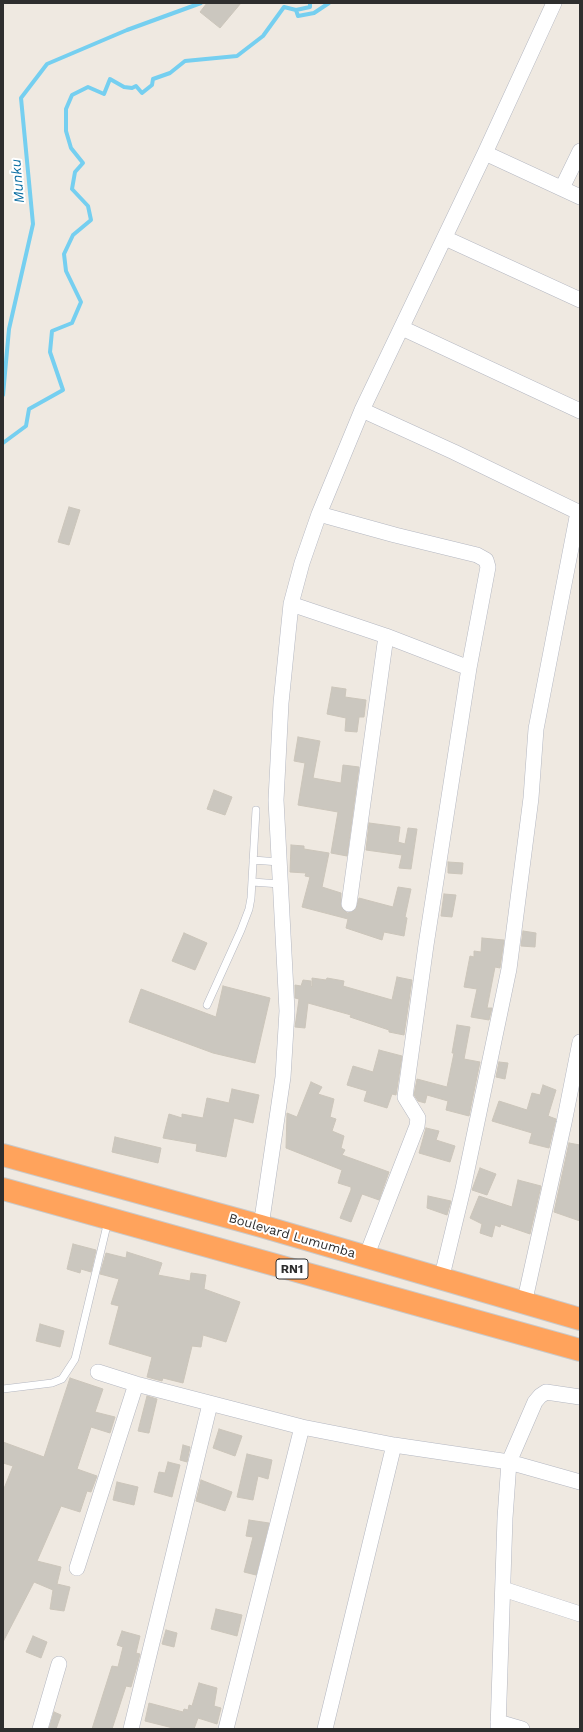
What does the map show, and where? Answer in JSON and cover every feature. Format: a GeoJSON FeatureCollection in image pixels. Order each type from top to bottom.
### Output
{"type":"FeatureCollection","features":[{"type":"Feature","properties":{"kind":"highway","name":"Boulevard Lumumba"},"geometry":{"type":"LineString","coordinates":[[3,1155],[260,1226],[580,1320]]}},
{"type":"Feature","properties":{"kind":"highway","name":"RN1"},"geometry":{"type":"LineString","coordinates":[[3,1189],[580,1350]]}},
{"type":"Feature","properties":{"kind":"street"},"geometry":{"type":"LineString","coordinates":[[260,1226],[283,1078],[287,1011],[278,862],[276,800],[281,704],[290,604],[319,514],[362,410],[485,153],[554,3]]}},
{"type":"Feature","properties":{"kind":"street"},"geometry":{"type":"LineString","coordinates":[[562,188],[580,151]]}},
{"type":"Feature","properties":{"kind":"street"},"geometry":{"type":"LineString","coordinates":[[485,153],[580,197]]}},
{"type":"Feature","properties":{"kind":"street"},"geometry":{"type":"LineString","coordinates":[[444,238],[580,300]]}},
{"type":"Feature","properties":{"kind":"street"},"geometry":{"type":"LineString","coordinates":[[402,328],[580,411]]}},
{"type":"Feature","properties":{"kind":"street"},"geometry":{"type":"LineString","coordinates":[[362,410],[454,452],[579,513],[536,729],[531,798],[509,969],[463,1190],[441,1280]]}},
{"type":"Feature","properties":{"kind":"street"},"geometry":{"type":"LineString","coordinates":[[319,514],[477,555],[486,560],[488,567],[469,668],[426,945],[405,1097],[418,1118],[417,1126],[366,1257]]}},
{"type":"Feature","properties":{"kind":"street"},"geometry":{"type":"LineString","coordinates":[[290,604],[386,636],[469,668]]}},
{"type":"Feature","properties":{"kind":"street"},"geometry":{"type":"LineString","coordinates":[[349,904],[386,636]]}},
{"type":"Feature","properties":{"kind":"street"},"geometry":{"type":"LineString","coordinates":[[524,1304],[564,1123],[580,1042]]}},
{"type":"Feature","properties":{"kind":"street"},"geometry":{"type":"LineString","coordinates":[[98,1372],[210,1404],[302,1427],[394,1445],[509,1462],[580,1482]]}},
{"type":"Feature","properties":{"kind":"street"},"geometry":{"type":"LineString","coordinates":[[77,1568],[136,1384]]}},
{"type":"Feature","properties":{"kind":"street"},"geometry":{"type":"LineString","coordinates":[[522,1729],[498,1726],[509,1462],[535,1402],[540,1396],[546,1392],[580,1397]]}},
{"type":"Feature","properties":{"kind":"street"},"geometry":{"type":"LineString","coordinates":[[131,1729],[210,1404]]}},
{"type":"Feature","properties":{"kind":"street"},"geometry":{"type":"LineString","coordinates":[[226,1729],[302,1427]]}},
{"type":"Feature","properties":{"kind":"street"},"geometry":{"type":"LineString","coordinates":[[325,1729],[394,1445]]}},
{"type":"Feature","properties":{"kind":"street"},"geometry":{"type":"LineString","coordinates":[[503,1589],[580,1614]]}},
{"type":"Feature","properties":{"kind":"street"},"geometry":{"type":"LineString","coordinates":[[40,1729],[59,1664]]}},
{"type":"Feature","properties":{"kind":"lane"},"geometry":{"type":"LineString","coordinates":[[207,1005],[242,930],[249,909],[256,810]]}},
{"type":"Feature","properties":{"kind":"lane"},"geometry":{"type":"LineString","coordinates":[[253,860],[278,862]]}},
{"type":"Feature","properties":{"kind":"lane"},"geometry":{"type":"LineString","coordinates":[[252,882],[280,884]]}},
{"type":"Feature","properties":{"kind":"lane"},"geometry":{"type":"LineString","coordinates":[[3,1389],[52,1383],[62,1379],[75,1359],[109,1218]]}},
{"type":"Feature","properties":{"kind":"building"},"geometry":{"type":"Polygon","coordinates":[[[207,3],[241,3],[220,28],[200,12],[207,3]]]}},
{"type":"Feature","properties":{"kind":"building"},"geometry":{"type":"Polygon","coordinates":[[[69,507],[80,510],[69,545],[58,542],[69,507]]]}},
{"type":"Feature","properties":{"kind":"building"},"geometry":{"type":"Polygon","coordinates":[[[332,687],[346,689],[345,697],[366,700],[364,717],[359,717],[357,732],[345,731],[346,718],[327,714],[332,687]]]}},
{"type":"Feature","properties":{"kind":"building"},"geometry":{"type":"Polygon","coordinates":[[[298,737],[320,741],[313,778],[341,783],[343,765],[359,767],[347,856],[331,853],[338,812],[298,805],[305,763],[294,761],[298,737]]]}},
{"type":"Feature","properties":{"kind":"building"},"geometry":{"type":"Polygon","coordinates":[[[214,790],[232,797],[225,815],[207,809],[214,790]]]}},
{"type":"Feature","properties":{"kind":"building"},"geometry":{"type":"Polygon","coordinates":[[[369,823],[400,827],[398,842],[405,844],[408,828],[417,829],[411,869],[399,868],[402,855],[366,850],[369,823]]]}},
{"type":"Feature","properties":{"kind":"building"},"geometry":{"type":"Polygon","coordinates":[[[291,845],[304,846],[304,849],[329,853],[322,887],[341,893],[341,907],[347,913],[356,909],[359,898],[393,907],[398,887],[411,889],[405,917],[407,918],[404,936],[384,932],[382,940],[346,928],[348,919],[302,907],[310,877],[305,876],[306,873],[290,872],[291,845]]]}},
{"type":"Feature","properties":{"kind":"building"},"geometry":{"type":"Polygon","coordinates":[[[448,862],[463,863],[462,874],[448,873],[448,862]]]}},
{"type":"Feature","properties":{"kind":"building"},"geometry":{"type":"Polygon","coordinates":[[[444,894],[456,895],[452,917],[441,916],[444,894]]]}},
{"type":"Feature","properties":{"kind":"building"},"geometry":{"type":"Polygon","coordinates":[[[523,931],[536,933],[535,947],[521,946],[523,931]]]}},
{"type":"Feature","properties":{"kind":"building"},"geometry":{"type":"Polygon","coordinates":[[[184,933],[207,943],[195,970],[172,961],[184,933]]]}},
{"type":"Feature","properties":{"kind":"building"},"geometry":{"type":"Polygon","coordinates":[[[482,938],[504,940],[500,968],[495,967],[487,1008],[492,1008],[489,1020],[471,1017],[477,989],[464,987],[470,956],[474,957],[474,951],[481,952],[482,938]]]}},
{"type":"Feature","properties":{"kind":"building"},"geometry":{"type":"Polygon","coordinates":[[[397,977],[412,980],[404,1035],[389,1032],[389,1030],[350,1017],[351,1015],[308,1003],[305,1028],[295,1027],[299,999],[295,998],[295,985],[301,986],[303,980],[311,981],[312,987],[312,978],[326,980],[327,978],[344,981],[343,986],[392,1000],[397,977]]]}},
{"type":"Feature","properties":{"kind":"building"},"geometry":{"type":"Polygon","coordinates":[[[223,986],[270,998],[255,1063],[213,1053],[129,1022],[141,989],[216,1017],[223,986]]]}},
{"type":"Feature","properties":{"kind":"building"},"geometry":{"type":"Polygon","coordinates":[[[457,1025],[470,1027],[464,1059],[480,1062],[469,1116],[446,1110],[448,1101],[427,1095],[425,1103],[418,1101],[414,1095],[417,1079],[447,1087],[454,1053],[452,1053],[457,1025]]]}},
{"type":"Feature","properties":{"kind":"building"},"geometry":{"type":"Polygon","coordinates":[[[379,1050],[402,1056],[396,1095],[392,1094],[387,1108],[364,1101],[367,1091],[347,1085],[353,1066],[373,1072],[379,1050]]]}},
{"type":"Feature","properties":{"kind":"building"},"geometry":{"type":"Polygon","coordinates":[[[499,1062],[508,1063],[505,1079],[496,1077],[499,1062]]]}},
{"type":"Feature","properties":{"kind":"building"},"geometry":{"type":"Polygon","coordinates":[[[311,1082],[322,1087],[318,1094],[334,1099],[330,1117],[336,1119],[332,1131],[344,1136],[341,1148],[345,1150],[342,1155],[389,1172],[379,1200],[362,1194],[351,1222],[340,1218],[351,1190],[351,1187],[338,1183],[342,1170],[286,1148],[287,1113],[297,1117],[311,1082]]]}},
{"type":"Feature","properties":{"kind":"building"},"geometry":{"type":"Polygon","coordinates":[[[543,1085],[556,1090],[548,1116],[556,1119],[549,1148],[529,1143],[532,1133],[492,1121],[499,1101],[527,1110],[532,1093],[540,1095],[543,1085]]]}},
{"type":"Feature","properties":{"kind":"building"},"geometry":{"type":"Polygon","coordinates":[[[232,1089],[259,1095],[253,1123],[234,1118],[226,1157],[196,1151],[197,1144],[163,1138],[169,1114],[182,1118],[182,1114],[203,1118],[207,1098],[229,1103],[232,1089]]]}},
{"type":"Feature","properties":{"kind":"building"},"geometry":{"type":"Polygon","coordinates":[[[426,1128],[439,1131],[436,1140],[455,1146],[450,1162],[419,1153],[426,1128]]]}},
{"type":"Feature","properties":{"kind":"building"},"geometry":{"type":"Polygon","coordinates":[[[115,1137],[161,1148],[158,1163],[112,1152],[115,1137]]]}},
{"type":"Feature","properties":{"kind":"building"},"geometry":{"type":"Polygon","coordinates":[[[569,1143],[580,1145],[580,1221],[554,1212],[569,1143]]]}},
{"type":"Feature","properties":{"kind":"building"},"geometry":{"type":"Polygon","coordinates":[[[480,1168],[496,1174],[487,1195],[472,1190],[480,1168]]]}},
{"type":"Feature","properties":{"kind":"building"},"geometry":{"type":"Polygon","coordinates":[[[518,1180],[541,1186],[530,1234],[501,1224],[500,1227],[495,1225],[492,1237],[480,1233],[482,1224],[470,1218],[479,1196],[512,1207],[518,1180]]]}},
{"type":"Feature","properties":{"kind":"building"},"geometry":{"type":"Polygon","coordinates":[[[428,1196],[451,1201],[447,1215],[427,1208],[428,1196]]]}},
{"type":"Feature","properties":{"kind":"building"},"geometry":{"type":"Polygon","coordinates":[[[73,1244],[96,1250],[91,1272],[81,1269],[80,1273],[67,1269],[73,1244]]]}},
{"type":"Feature","properties":{"kind":"building"},"geometry":{"type":"Polygon","coordinates":[[[127,1252],[162,1263],[158,1275],[190,1281],[191,1273],[206,1275],[204,1289],[240,1302],[226,1342],[203,1335],[201,1347],[192,1346],[183,1383],[163,1378],[162,1381],[147,1377],[152,1357],[109,1344],[119,1306],[111,1304],[119,1279],[100,1274],[106,1253],[126,1258],[127,1252]]]}},
{"type":"Feature","properties":{"kind":"building"},"geometry":{"type":"Polygon","coordinates":[[[40,1324],[64,1331],[60,1347],[36,1341],[40,1324]]]}},
{"type":"Feature","properties":{"kind":"building"},"geometry":{"type":"Polygon","coordinates":[[[70,1378],[103,1389],[95,1412],[115,1417],[110,1433],[91,1427],[77,1469],[97,1476],[91,1492],[87,1491],[80,1512],[61,1506],[37,1561],[61,1567],[57,1584],[70,1587],[64,1611],[50,1609],[53,1590],[34,1582],[3,1642],[3,1491],[13,1466],[3,1463],[3,1442],[44,1457],[70,1378]]]}},
{"type":"Feature","properties":{"kind":"building"},"geometry":{"type":"Polygon","coordinates":[[[147,1396],[157,1399],[149,1433],[138,1431],[147,1396]]]}},
{"type":"Feature","properties":{"kind":"building"},"geometry":{"type":"Polygon","coordinates":[[[219,1429],[242,1436],[235,1456],[213,1448],[219,1429]]]}},
{"type":"Feature","properties":{"kind":"building"},"geometry":{"type":"Polygon","coordinates":[[[183,1445],[190,1447],[187,1462],[180,1460],[183,1445]]]}},
{"type":"Feature","properties":{"kind":"building"},"geometry":{"type":"Polygon","coordinates":[[[247,1454],[272,1460],[268,1479],[258,1476],[253,1500],[237,1497],[247,1454]]]}},
{"type":"Feature","properties":{"kind":"building"},"geometry":{"type":"Polygon","coordinates":[[[168,1462],[180,1465],[172,1497],[154,1492],[159,1472],[165,1473],[168,1462]]]}},
{"type":"Feature","properties":{"kind":"building"},"geometry":{"type":"Polygon","coordinates":[[[201,1480],[232,1492],[225,1511],[196,1501],[201,1480]]]}},
{"type":"Feature","properties":{"kind":"building"},"geometry":{"type":"Polygon","coordinates":[[[117,1482],[138,1487],[134,1505],[113,1500],[117,1482]]]}},
{"type":"Feature","properties":{"kind":"building"},"geometry":{"type":"Polygon","coordinates":[[[249,1520],[269,1523],[256,1575],[244,1572],[253,1537],[246,1536],[249,1520]]]}},
{"type":"Feature","properties":{"kind":"building"},"geometry":{"type":"Polygon","coordinates":[[[216,1609],[242,1615],[237,1636],[211,1629],[216,1609]]]}},
{"type":"Feature","properties":{"kind":"building"},"geometry":{"type":"Polygon","coordinates":[[[166,1630],[177,1633],[174,1647],[162,1644],[166,1630]]]}},
{"type":"Feature","properties":{"kind":"building"},"geometry":{"type":"Polygon","coordinates":[[[122,1631],[140,1636],[136,1653],[140,1654],[131,1687],[126,1686],[112,1729],[92,1729],[112,1666],[118,1667],[123,1647],[117,1645],[122,1631]]]}},
{"type":"Feature","properties":{"kind":"building"},"geometry":{"type":"Polygon","coordinates":[[[33,1636],[47,1642],[41,1658],[26,1652],[33,1636]]]}},
{"type":"Feature","properties":{"kind":"building"},"geometry":{"type":"Polygon","coordinates":[[[199,1683],[217,1688],[214,1706],[221,1708],[217,1724],[198,1718],[194,1729],[177,1729],[145,1721],[149,1703],[183,1712],[184,1709],[188,1710],[189,1705],[192,1706],[199,1683]]]}},
{"type":"Feature","properties":{"kind":"building"},"geometry":{"type":"Polygon","coordinates":[[[54,1712],[61,1715],[56,1729],[49,1729],[54,1712]]]}},
{"type":"Feature","properties":{"kind":"waterway","name":"Munku"},"geometry":{"type":"LineString","coordinates":[[3,395],[9,329],[33,224],[21,98],[47,64],[127,30],[201,3]]}},
{"type":"Feature","properties":{"kind":"waterway"},"geometry":{"type":"LineString","coordinates":[[3,443],[26,426],[29,409],[63,390],[50,352],[52,331],[72,323],[81,302],[66,271],[64,254],[73,235],[91,220],[88,206],[72,189],[75,172],[83,163],[71,148],[66,131],[66,109],[72,95],[88,87],[104,94],[110,79],[124,87],[132,88],[136,86],[142,93],[152,85],[153,79],[170,73],[185,61],[237,56],[263,36],[284,7],[296,10],[310,7],[310,3]]}},
{"type":"Feature","properties":{"kind":"waterway"},"geometry":{"type":"LineString","coordinates":[[296,10],[298,16],[314,13],[329,3]]}}]}
